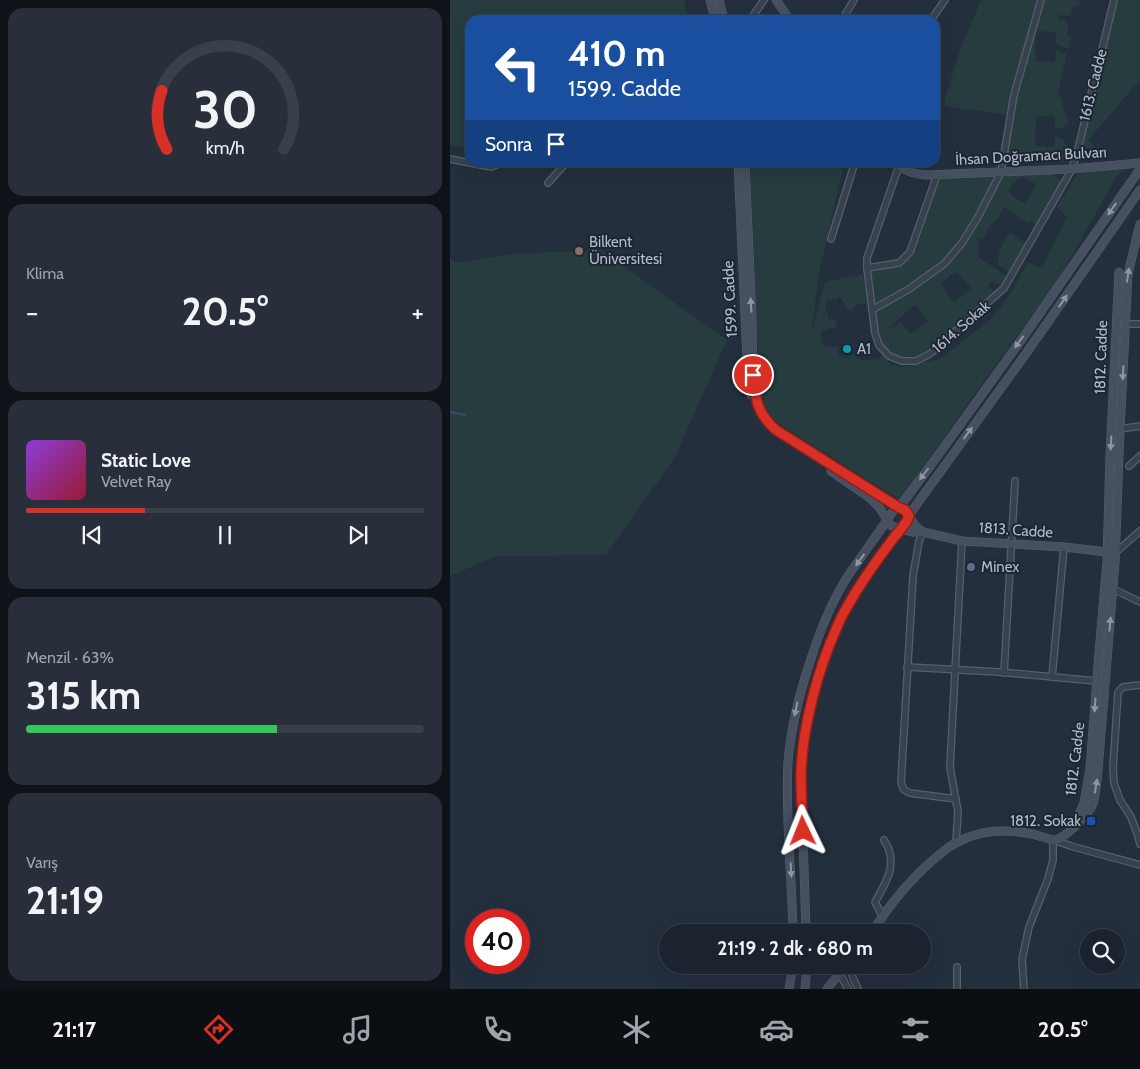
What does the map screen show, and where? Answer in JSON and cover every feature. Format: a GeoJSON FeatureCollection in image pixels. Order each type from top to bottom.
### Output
{"type":"FeatureCollection","features":[{"type":"Feature","properties":{"kind":"street"},"geometry":{"type":"LineString","coordinates":[[710,0],[714,15]]}},
{"type":"Feature","properties":{"kind":"street"},"geometry":{"type":"LineString","coordinates":[[719,0],[723,15]]}},
{"type":"Feature","properties":{"kind":"street"},"geometry":{"type":"LineString","coordinates":[[754,15],[764,0]]}},
{"type":"Feature","properties":{"kind":"street"},"geometry":{"type":"LineString","coordinates":[[776,0],[786,15]]}},
{"type":"Feature","properties":{"kind":"street"},"geometry":{"type":"LineString","coordinates":[[845,15],[854,0]]}},
{"type":"Feature","properties":{"kind":"street"},"geometry":{"type":"LineString","coordinates":[[934,15],[945,0]]}},
{"type":"Feature","properties":{"kind":"street"},"geometry":{"type":"LineString","coordinates":[[872,310],[909,289],[944,264],[962,243],[978,217],[1001,172],[1014,95],[1042,0]]}},
{"type":"Feature","properties":{"kind":"street","name":"1613. Cadde"},"geometry":{"type":"LineString","coordinates":[[1072,170],[1114,0]]}},
{"type":"Feature","properties":{"kind":"street"},"geometry":{"type":"LineString","coordinates":[[450,159],[465,162]]}},
{"type":"Feature","properties":{"kind":"street","name":"İhsan Doğramacı Bulvarı"},"geometry":{"type":"LineString","coordinates":[[902,167],[915,174],[926,176],[1072,170],[1140,163]]}},
{"type":"Feature","properties":{"kind":"street"},"geometry":{"type":"LineString","coordinates":[[548,183],[562,167]]}},
{"type":"Feature","properties":{"kind":"street","name":"1599. Cadde"},"geometry":{"type":"LineString","coordinates":[[738,167],[748,381],[754,405],[762,422],[774,433],[870,498],[888,520]]}},
{"type":"Feature","properties":{"kind":"street","name":"1599. Cadde"},"geometry":{"type":"LineString","coordinates":[[745,167],[753,375],[756,402],[766,421],[776,430],[898,507]]}},
{"type":"Feature","properties":{"kind":"street"},"geometry":{"type":"LineString","coordinates":[[831,240],[853,167]]}},
{"type":"Feature","properties":{"kind":"street","name":"1614. Sokak"},"geometry":{"type":"LineString","coordinates":[[897,167],[867,258],[867,268],[875,333],[879,345],[889,356],[902,361],[916,361],[930,354],[1004,288],[1072,170]]}},
{"type":"Feature","properties":{"kind":"street"},"geometry":{"type":"LineString","coordinates":[[793,924],[788,764],[797,703],[822,624],[846,580],[893,511],[904,501],[931,465],[1024,336],[1140,169]]}},
{"type":"Feature","properties":{"kind":"street"},"geometry":{"type":"LineString","coordinates":[[867,268],[899,263],[910,252],[937,175]]}},
{"type":"Feature","properties":{"kind":"street"},"geometry":{"type":"LineString","coordinates":[[806,924],[801,772],[812,702],[837,626],[867,574],[907,521],[1140,190]]}},
{"type":"Feature","properties":{"kind":"street","name":"1812. Cadde"},"geometry":{"type":"LineString","coordinates":[[1074,828],[1091,807],[1098,770],[1116,553],[1128,274],[1140,224]]}},
{"type":"Feature","properties":{"kind":"street","name":"1812. Cadde"},"geometry":{"type":"LineString","coordinates":[[1074,828],[1084,803],[1091,760],[1107,551],[1119,272]]}},
{"type":"Feature","properties":{"kind":"street"},"geometry":{"type":"LineString","coordinates":[[1116,324],[1140,324]]}},
{"type":"Feature","properties":{"kind":"street"},"geometry":{"type":"LineString","coordinates":[[1120,428],[1140,426]]}},
{"type":"Feature","properties":{"kind":"street"},"geometry":{"type":"LineString","coordinates":[[1130,466],[1140,456]]}},
{"type":"Feature","properties":{"kind":"street"},"geometry":{"type":"LineString","coordinates":[[1004,673],[1015,481]]}},
{"type":"Feature","properties":{"kind":"street"},"geometry":{"type":"LineString","coordinates":[[898,507],[905,510],[916,526],[923,532],[919,541],[913,576],[902,786],[910,794],[956,799]]}},
{"type":"Feature","properties":{"kind":"street"},"geometry":{"type":"LineString","coordinates":[[888,520],[893,527],[900,529]]}},
{"type":"Feature","properties":{"kind":"street","name":"1813. Cadde"},"geometry":{"type":"LineString","coordinates":[[900,529],[962,541],[1064,547],[1116,553]]}},
{"type":"Feature","properties":{"kind":"street"},"geometry":{"type":"LineString","coordinates":[[1116,553],[1140,531]]}},
{"type":"Feature","properties":{"kind":"street"},"geometry":{"type":"LineString","coordinates":[[956,842],[958,812],[950,767],[962,541]]}},
{"type":"Feature","properties":{"kind":"street"},"geometry":{"type":"LineString","coordinates":[[1052,677],[1064,547]]}},
{"type":"Feature","properties":{"kind":"street"},"geometry":{"type":"LineString","coordinates":[[1113,589],[1140,602]]}},
{"type":"Feature","properties":{"kind":"street"},"geometry":{"type":"LineString","coordinates":[[907,667],[1096,681]]}},
{"type":"Feature","properties":{"kind":"street"},"geometry":{"type":"LineString","coordinates":[[1140,685],[1124,687],[1118,692],[1113,768],[1114,783],[1120,800],[1131,817],[1140,844]]}},
{"type":"Feature","properties":{"kind":"street"},"geometry":{"type":"LineString","coordinates":[[1053,840],[1061,838],[1074,828]]}},
{"type":"Feature","properties":{"kind":"street"},"geometry":{"type":"LineString","coordinates":[[878,924],[893,901],[919,873],[956,842],[976,834],[992,831],[1017,831],[1140,865]]}},
{"type":"Feature","properties":{"kind":"street"},"geometry":{"type":"LineString","coordinates":[[883,917],[875,902],[888,880],[892,866],[889,848],[884,840]]}},
{"type":"Feature","properties":{"kind":"street"},"geometry":{"type":"LineString","coordinates":[[1024,989],[1022,960],[1029,927],[1048,879],[1053,860],[1053,840]]}},
{"type":"Feature","properties":{"kind":"street"},"geometry":{"type":"LineString","coordinates":[[957,967],[957,989]]}},
{"type":"Feature","properties":{"kind":"street"},"geometry":{"type":"LineString","coordinates":[[789,989],[792,974]]}},
{"type":"Feature","properties":{"kind":"street"},"geometry":{"type":"LineString","coordinates":[[805,989],[806,974]]}},
{"type":"Feature","properties":{"kind":"street"},"geometry":{"type":"LineString","coordinates":[[827,989],[840,974],[848,989]]}},
{"type":"Feature","properties":{"kind":"street"},"geometry":{"type":"LineString","coordinates":[[851,974],[858,989]]}},
{"type":"Feature","properties":{"kind":"green space"},"geometry":{"type":"Polygon","coordinates":[[[450,0],[684,0],[687,15],[465,15],[465,147],[450,146],[450,0]]]}},
{"type":"Feature","properties":{"kind":"green space"},"geometry":{"type":"Polygon","coordinates":[[[981,0],[1080,0],[1079,6],[1073,7],[1070,16],[1059,15],[1059,20],[1066,21],[1069,26],[1067,36],[1071,37],[1069,49],[1056,43],[1056,32],[1036,31],[1035,61],[1055,62],[1056,51],[1067,54],[1058,92],[1069,123],[1062,129],[1055,128],[1055,117],[1036,116],[1035,146],[1054,147],[1055,136],[1063,139],[1069,150],[1069,162],[1002,163],[1010,115],[944,106],[960,50],[981,0]]]}},
{"type":"Feature","properties":{"kind":"green space"},"geometry":{"type":"Polygon","coordinates":[[[1114,0],[1140,0],[1140,80],[1088,140],[1096,148],[1078,149],[1114,0]]]}},
{"type":"Feature","properties":{"kind":"green space"},"geometry":{"type":"Polygon","coordinates":[[[750,167],[843,167],[818,278],[812,332],[825,282],[863,274],[867,304],[857,304],[852,311],[846,309],[845,303],[841,300],[842,298],[828,300],[825,312],[828,313],[828,319],[831,320],[832,318],[837,321],[834,329],[822,331],[822,342],[829,347],[839,347],[838,354],[845,358],[847,356],[850,358],[854,354],[861,361],[878,359],[884,355],[890,364],[904,367],[940,359],[989,321],[1009,296],[1028,262],[1041,268],[1067,217],[1057,207],[1077,174],[1125,168],[1116,177],[1061,276],[900,500],[776,422],[765,409],[760,394],[750,167]]]}},
{"type":"Feature","properties":{"kind":"green space"},"geometry":{"type":"Polygon","coordinates":[[[1050,173],[1058,177],[1061,182],[1060,188],[1046,212],[1043,213],[1036,224],[1030,221],[1028,224],[1004,207],[982,240],[978,237],[978,257],[1011,279],[1004,288],[993,281],[988,285],[997,295],[972,313],[935,345],[937,349],[916,361],[889,356],[879,345],[867,268],[899,263],[911,252],[939,178],[1050,173]],[[1023,177],[1015,182],[1009,191],[1013,197],[1025,203],[1036,184],[1023,177]],[[953,273],[942,283],[945,292],[954,303],[971,288],[957,273],[953,273]],[[916,305],[888,329],[901,322],[910,334],[928,321],[916,305]]]}},
{"type":"Feature","properties":{"kind":"green space"},"geometry":{"type":"Polygon","coordinates":[[[1010,232],[1026,243],[1017,259],[1013,275],[998,265],[999,251],[1010,232]]]}},
{"type":"Feature","properties":{"kind":"green space","name":"Bilkent Üniversitesi"},"geometry":{"type":"Polygon","coordinates":[[[601,250],[727,340],[675,457],[606,555],[496,556],[450,576],[450,258],[456,263],[514,254],[601,250]]]}},
{"type":"Feature","properties":{"kind":"waterway"},"geometry":{"type":"LineString","coordinates":[[450,412],[465,415]]}},
{"type":"Feature","properties":{"kind":"place","name":"Bilkent Üniversitesi"},"geometry":{"type":"Point","coordinates":[579,251]}},
{"type":"Feature","properties":{"kind":"place","name":"A1"},"geometry":{"type":"Point","coordinates":[847,349]}},
{"type":"Feature","properties":{"kind":"place","name":"Minex"},"geometry":{"type":"Point","coordinates":[971,567]}},
{"type":"Feature","properties":{"kind":"place","name":"1812. Sokak"},"geometry":{"type":"Point","coordinates":[1091,821]}},
{"type":"Feature","properties":{"kind":"route"},"geometry":{"type":"LineString","coordinates":[[753,375],[756,402],[766,421],[800,446],[902,508],[909,516],[867,574],[853,598],[837,626],[822,668],[812,702],[801,772],[803,831]]}}]}
